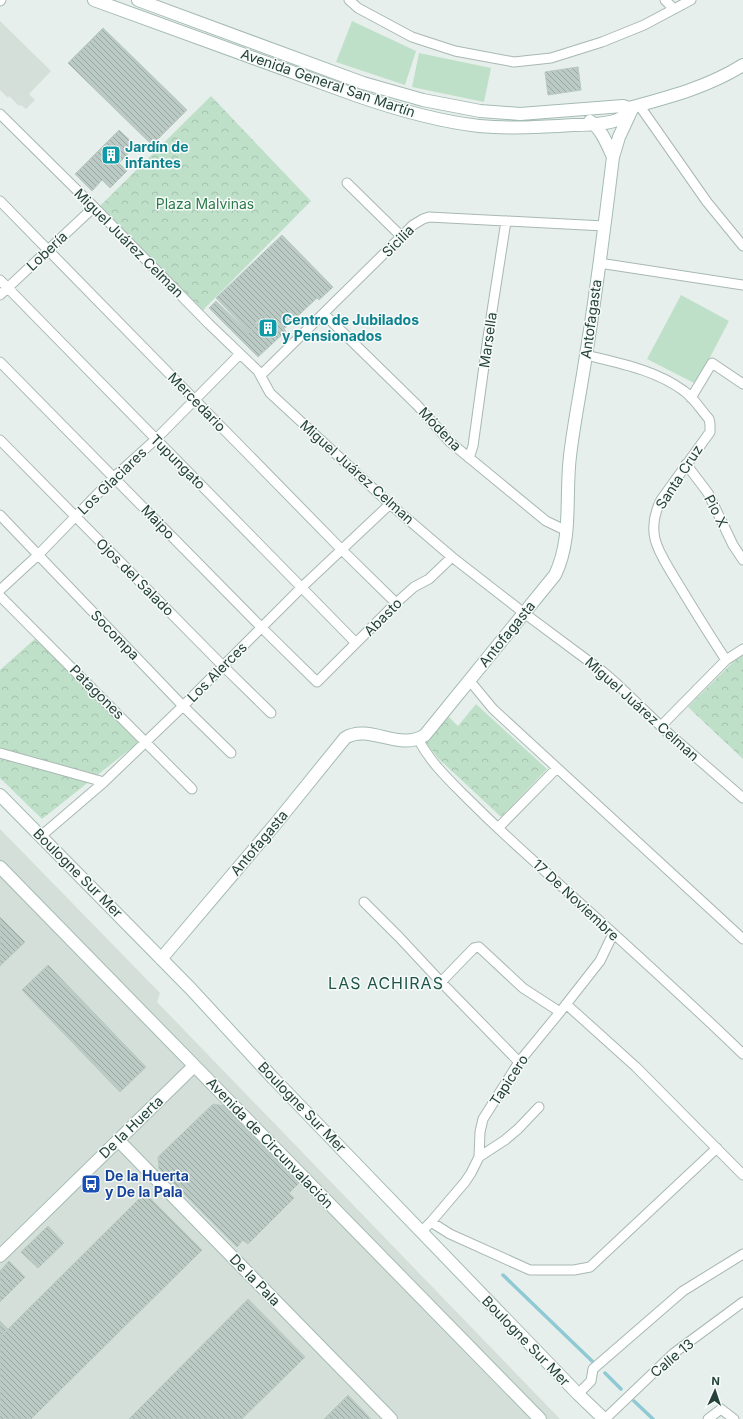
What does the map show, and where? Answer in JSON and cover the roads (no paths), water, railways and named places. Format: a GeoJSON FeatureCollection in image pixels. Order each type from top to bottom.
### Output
{"type":"FeatureCollection","features":[{"type":"Feature","properties":{"kind":"street","name":"Avenida General San Martín"},"geometry":{"type":"LineString","coordinates":[[94,0],[354,95],[421,115],[479,126],[523,128],[594,124],[619,119],[634,107]]}},
{"type":"Feature","properties":{"kind":"street","name":"Avenida General San Martín"},"geometry":{"type":"LineString","coordinates":[[138,0],[363,83],[423,100],[480,110],[520,114],[623,106],[634,107]]}},
{"type":"Feature","properties":{"kind":"street"},"geometry":{"type":"LineString","coordinates":[[349,0],[358,8],[412,37],[454,51],[514,62],[552,58],[602,42],[644,25],[691,0]]}},
{"type":"Feature","properties":{"kind":"street"},"geometry":{"type":"LineString","coordinates":[[665,0],[674,9]]}},
{"type":"Feature","properties":{"kind":"street"},"geometry":{"type":"LineString","coordinates":[[742,68],[698,88],[634,107],[743,246]]}},
{"type":"Feature","properties":{"kind":"street","name":"Antofagasta"},"geometry":{"type":"LineString","coordinates":[[161,959],[258,845],[345,738],[352,734],[360,733],[404,741],[418,739],[425,735],[555,575],[562,559],[567,531],[570,458],[613,157],[619,137],[634,107]]}},
{"type":"Feature","properties":{"kind":"street"},"geometry":{"type":"LineString","coordinates":[[576,110],[594,124],[603,136],[613,157]]}},
{"type":"Feature","properties":{"kind":"street","name":"Miguel Juárez Celman"},"geometry":{"type":"LineString","coordinates":[[0,114],[261,375],[270,393],[390,504],[452,556],[524,613],[602,670],[660,726],[743,798]]}},
{"type":"Feature","properties":{"kind":"street"},"geometry":{"type":"LineString","coordinates":[[347,184],[402,237]]}},
{"type":"Feature","properties":{"kind":"street","name":"Mercedario"},"geometry":{"type":"LineString","coordinates":[[0,201],[342,550],[396,603]]}},
{"type":"Feature","properties":{"kind":"street","name":"Lobería"},"geometry":{"type":"LineString","coordinates":[[0,295],[94,207]]}},
{"type":"Feature","properties":{"kind":"street","name":"Sicilia"},"geometry":{"type":"LineString","coordinates":[[261,375],[417,222],[423,218],[429,217],[604,226]]}},
{"type":"Feature","properties":{"kind":"street","name":"Marsella"},"geometry":{"type":"LineString","coordinates":[[469,458],[474,446],[488,337],[506,222]]}},
{"type":"Feature","properties":{"kind":"street"},"geometry":{"type":"LineString","coordinates":[[599,262],[743,285]]}},
{"type":"Feature","properties":{"kind":"street","name":"Tupungato"},"geometry":{"type":"LineString","coordinates":[[0,280],[302,587],[356,644]]}},
{"type":"Feature","properties":{"kind":"street","name":"Módena"},"geometry":{"type":"LineString","coordinates":[[324,314],[417,405],[450,442],[546,521],[567,531]]}},
{"type":"Feature","properties":{"kind":"street","name":"Los Glaciares"},"geometry":{"type":"LineString","coordinates":[[0,590],[38,555],[114,477],[156,439],[240,354]]}},
{"type":"Feature","properties":{"kind":"street","name":"Santa Cruz"},"geometry":{"type":"LineString","coordinates":[[586,354],[640,369],[685,391],[709,419],[710,432],[657,507],[654,524],[655,538],[660,551],[700,622],[726,660]]}},
{"type":"Feature","properties":{"kind":"street","name":"Maipo"},"geometry":{"type":"LineString","coordinates":[[0,362],[261,627],[318,682]]}},
{"type":"Feature","properties":{"kind":"street"},"geometry":{"type":"LineString","coordinates":[[691,398],[712,364],[743,384]]}},
{"type":"Feature","properties":{"kind":"street","name":"Ojos del Salado"},"geometry":{"type":"LineString","coordinates":[[0,440],[271,713]]}},
{"type":"Feature","properties":{"kind":"street","name":"Pio X"},"geometry":{"type":"LineString","coordinates":[[686,464],[708,493],[733,545],[743,560]]}},
{"type":"Feature","properties":{"kind":"street","name":"Los Alerces"},"geometry":{"type":"LineString","coordinates":[[41,836],[104,782],[183,706],[302,587],[390,504]]}},
{"type":"Feature","properties":{"kind":"street","name":"Socompa"},"geometry":{"type":"LineString","coordinates":[[0,515],[183,706],[231,753]]}},
{"type":"Feature","properties":{"kind":"street","name":"Abasto"},"geometry":{"type":"LineString","coordinates":[[318,682],[396,603],[414,587],[429,580],[452,556]]}},
{"type":"Feature","properties":{"kind":"street","name":"Patagones"},"geometry":{"type":"LineString","coordinates":[[0,596],[146,741],[192,789]]}},
{"type":"Feature","properties":{"kind":"street"},"geometry":{"type":"LineString","coordinates":[[660,726],[726,660],[743,649]]}},
{"type":"Feature","properties":{"kind":"street"},"geometry":{"type":"LineString","coordinates":[[469,680],[493,709],[556,769],[743,939]]}},
{"type":"Feature","properties":{"kind":"street","name":"17 De Noviembre"},"geometry":{"type":"LineString","coordinates":[[418,739],[425,753],[435,766],[498,828],[695,1007],[743,1054]]}},
{"type":"Feature","properties":{"kind":"street"},"geometry":{"type":"LineString","coordinates":[[0,753],[104,782]]}},
{"type":"Feature","properties":{"kind":"street"},"geometry":{"type":"LineString","coordinates":[[498,828],[556,769]]}},
{"type":"Feature","properties":{"kind":"street","name":"Boulogne Sur Mer"},"geometry":{"type":"LineString","coordinates":[[0,795],[191,989],[273,1078],[421,1232],[578,1394],[605,1419]]}},
{"type":"Feature","properties":{"kind":"street","name":"Avenida de Circunvalación"},"geometry":{"type":"LineString","coordinates":[[0,867],[540,1419]]}},
{"type":"Feature","properties":{"kind":"street"},"geometry":{"type":"LineString","coordinates":[[364,902],[399,936],[441,982],[519,1062]]}},
{"type":"Feature","properties":{"kind":"street","name":"Tapicero"},"geometry":{"type":"LineString","coordinates":[[421,1232],[465,1182],[479,1157],[481,1124],[519,1062],[600,961],[613,934]]}},
{"type":"Feature","properties":{"kind":"street"},"geometry":{"type":"LineString","coordinates":[[441,982],[474,948],[479,947],[523,988],[560,1012]]}},
{"type":"Feature","properties":{"kind":"street"},"geometry":{"type":"LineString","coordinates":[[566,1004],[636,1067],[743,1175]]}},
{"type":"Feature","properties":{"kind":"street","name":"De la Huerta"},"geometry":{"type":"LineString","coordinates":[[0,1256],[194,1066]]}},
{"type":"Feature","properties":{"kind":"street"},"geometry":{"type":"LineString","coordinates":[[479,1157],[505,1140],[518,1129],[539,1106]]}},
{"type":"Feature","properties":{"kind":"street","name":"De la Pala"},"geometry":{"type":"LineString","coordinates":[[118,1140],[391,1419]]}},
{"type":"Feature","properties":{"kind":"street"},"geometry":{"type":"LineString","coordinates":[[431,1222],[450,1234],[525,1268],[545,1271],[556,1269],[583,1269],[590,1267],[717,1148]]}},
{"type":"Feature","properties":{"kind":"street"},"geometry":{"type":"LineString","coordinates":[[578,1394],[591,1381],[591,1374],[593,1370],[657,1312],[683,1291],[743,1254]]}},
{"type":"Feature","properties":{"kind":"street","name":"Calle 13"},"geometry":{"type":"LineString","coordinates":[[605,1419],[674,1353],[743,1302]]}},
{"type":"Feature","properties":{"kind":"street"},"geometry":{"type":"LineString","coordinates":[[708,1419],[721,1409],[734,1419]]}},
{"type":"Feature","properties":{"kind":"waterway"},"geometry":{"type":"LineString","coordinates":[[503,1275],[592,1361]]}},
{"type":"Feature","properties":{"kind":"waterway"},"geometry":{"type":"LineString","coordinates":[[605,1373],[621,1389]]}},
{"type":"Feature","properties":{"kind":"waterway"},"geometry":{"type":"LineString","coordinates":[[634,1401],[653,1419]]}},
{"type":"Feature","properties":{"kind":"place","name":"Jardín de infantes"},"geometry":{"type":"Point","coordinates":[111,155]}},
{"type":"Feature","properties":{"kind":"place","name":"Centro de Jubilados y Pensionados"},"geometry":{"type":"Point","coordinates":[268,328]}},
{"type":"Feature","properties":{"kind":"place","name":"De la Huerta y De la Pala"},"geometry":{"type":"Point","coordinates":[91,1184]}},
{"type":"Feature","properties":{"kind":"district","name":"LAS ACHIRAS"},"geometry":{"type":"Point","coordinates":[386,983]}},
{"type":"Feature","properties":{"kind":"park label","name":"Plaza Malvinas"},"geometry":{"type":"Point","coordinates":[205,204]}}]}
